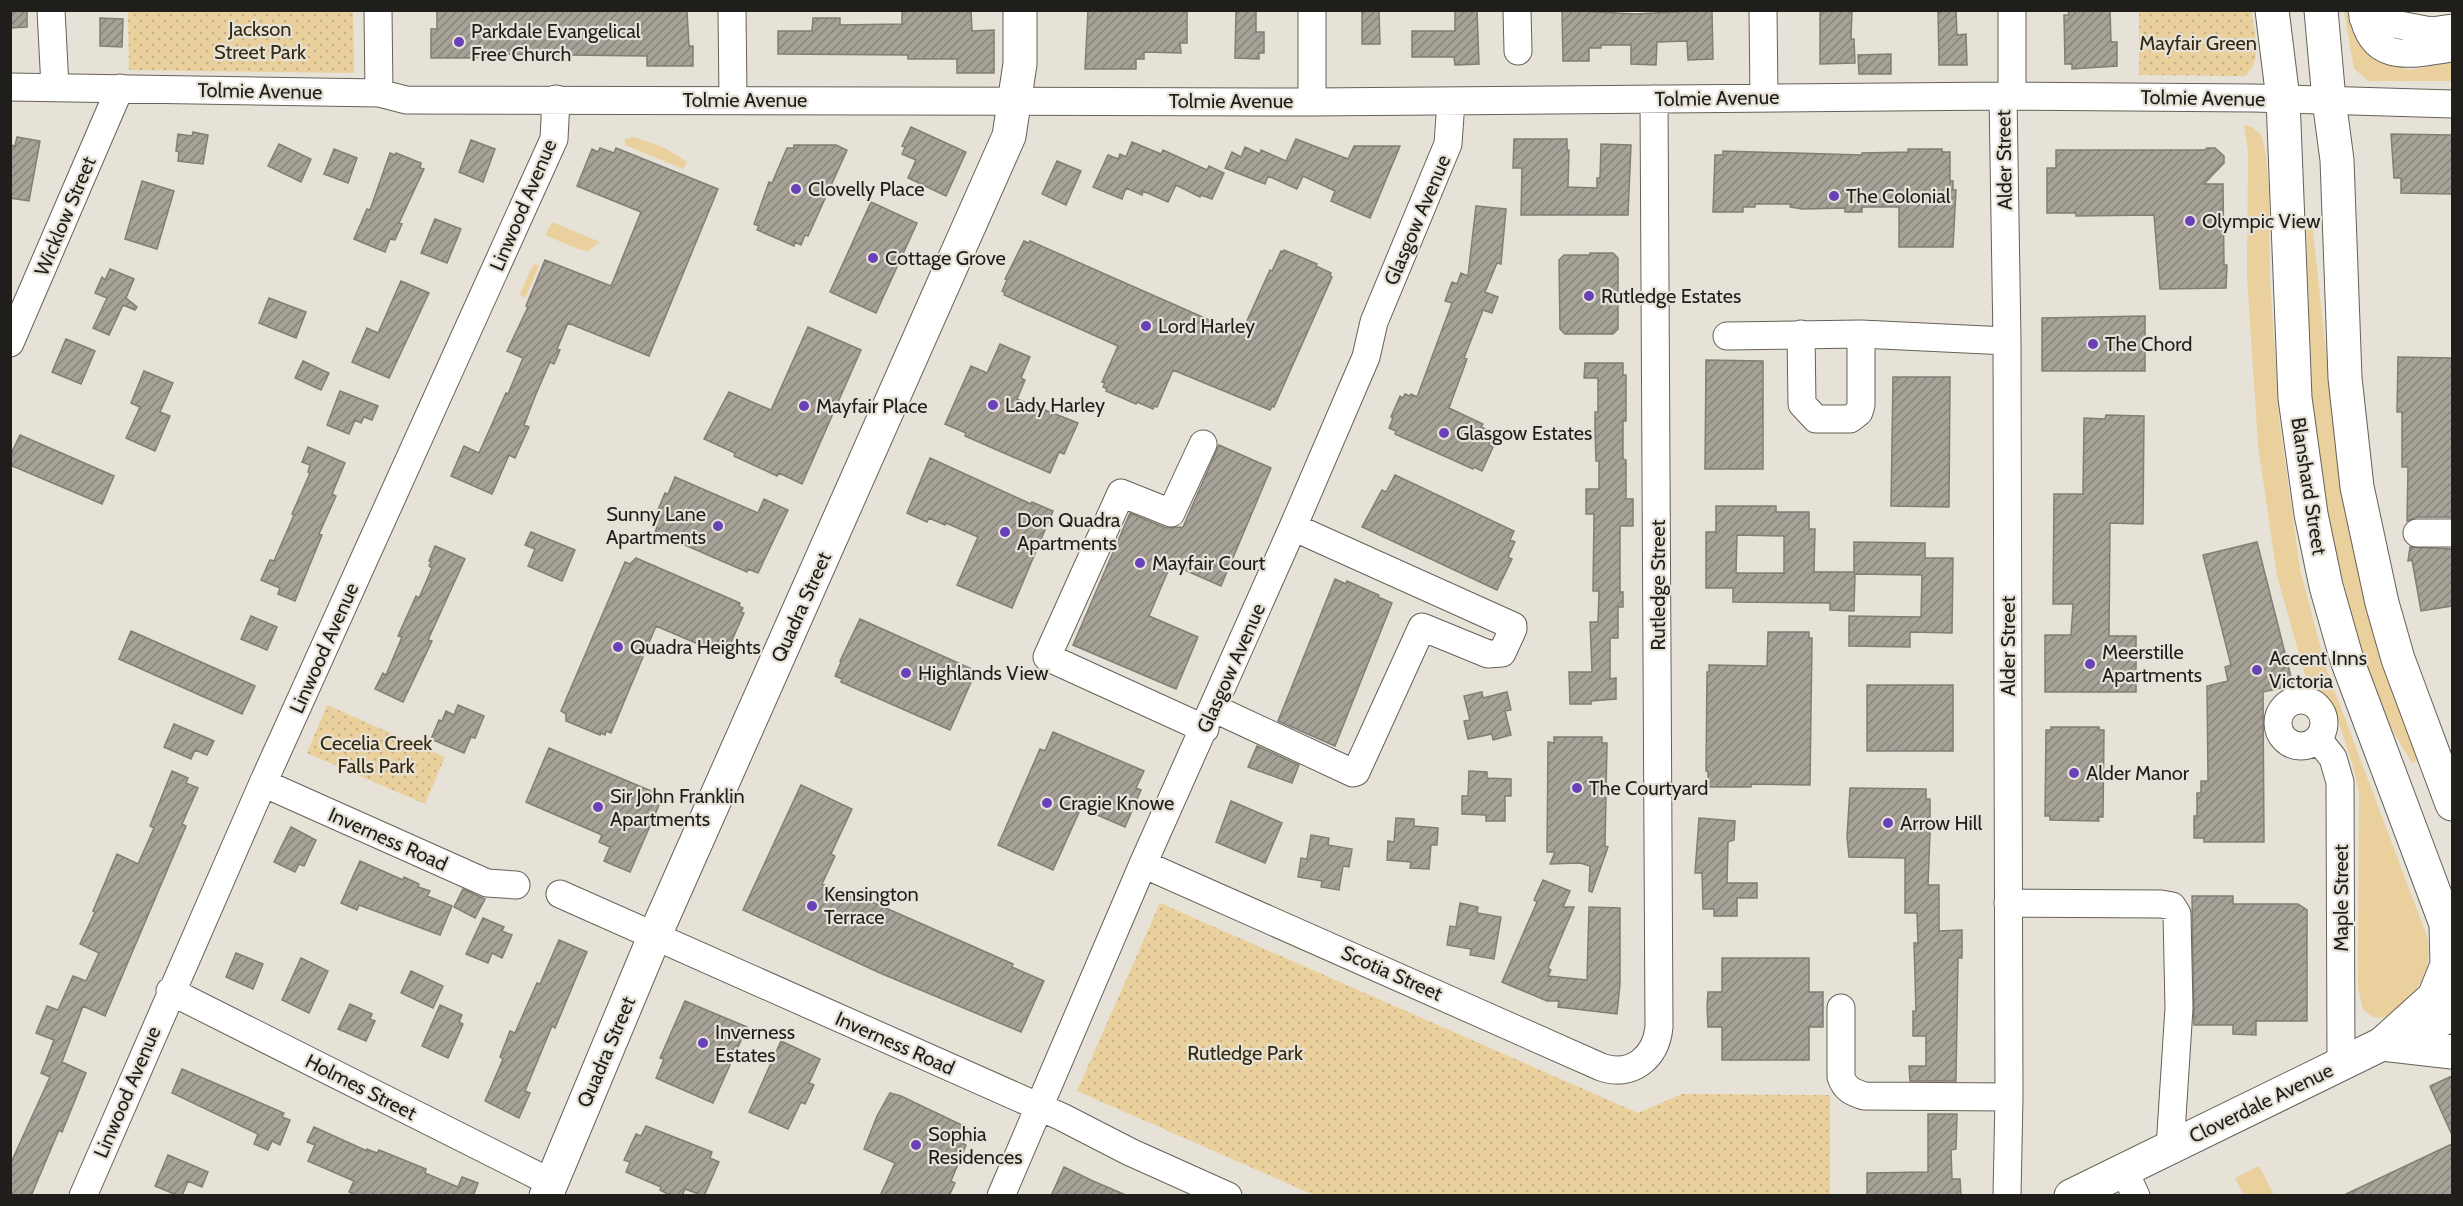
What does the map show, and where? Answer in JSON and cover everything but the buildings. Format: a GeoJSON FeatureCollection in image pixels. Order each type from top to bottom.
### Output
{"type":"FeatureCollection","features":[{"type":"Feature","properties":{"kind":"main road","name":"Quadra Street"},"geometry":{"type":"LineString","coordinates":[[549,1189],[655,935],[1009,136],[1020,64],[1020,10]]}},
{"type":"Feature","properties":{"kind":"main road","name":"Blanshard Street"},"geometry":{"type":"LineString","coordinates":[[2272,10],[2283,99],[2295,398],[2311,514],[2326,586],[2347,660],[2374,738],[2449,932],[2447,965],[2434,997],[2382,1044]]}},
{"type":"Feature","properties":{"kind":"main road"},"geometry":{"type":"LineString","coordinates":[[2321,10],[2337,160],[2345,378],[2357,487],[2379,593],[2398,659],[2452,804]]}},
{"type":"Feature","properties":{"kind":"main road","name":"Cloverdale Avenue"},"geometry":{"type":"LineString","coordinates":[[2071,1196],[2130,1183],[2170,1148],[2382,1044],[2452,1015]]}},
{"type":"Feature","properties":{"kind":"main road"},"geometry":{"type":"LineString","coordinates":[[2382,1044],[2452,1052]]}},
{"type":"Feature","properties":{"kind":"street"},"geometry":{"type":"LineString","coordinates":[[51,10],[55,87]]}},
{"type":"Feature","properties":{"kind":"street"},"geometry":{"type":"LineString","coordinates":[[378,10],[379,93]]}},
{"type":"Feature","properties":{"kind":"street"},"geometry":{"type":"LineString","coordinates":[[732,10],[733,99]]}},
{"type":"Feature","properties":{"kind":"street"},"geometry":{"type":"LineString","coordinates":[[1312,10],[1312,102]]}},
{"type":"Feature","properties":{"kind":"street"},"geometry":{"type":"LineString","coordinates":[[1517,10],[1518,51]]}},
{"type":"Feature","properties":{"kind":"street"},"geometry":{"type":"LineString","coordinates":[[1763,10],[1764,98]]}},
{"type":"Feature","properties":{"kind":"street","name":"Alder Street"},"geometry":{"type":"LineString","coordinates":[[2007,1196],[2009,1097],[2008,96],[2012,10]]}},
{"type":"Feature","properties":{"kind":"street"},"geometry":{"type":"LineString","coordinates":[[2362,14],[2431,31],[2452,28]]}},
{"type":"Feature","properties":{"kind":"street"},"geometry":{"type":"LineString","coordinates":[[2362,14],[2373,40],[2381,48],[2395,54],[2452,48]]}},
{"type":"Feature","properties":{"kind":"street","name":"Tolmie Avenue"},"geometry":{"type":"LineString","coordinates":[[10,87],[379,93],[406,100],[1312,102],[2008,96],[2283,99],[2452,104]]}},
{"type":"Feature","properties":{"kind":"street","name":"Wicklow Street"},"geometry":{"type":"LineString","coordinates":[[10,343],[120,88]]}},
{"type":"Feature","properties":{"kind":"street","name":"Linwood Avenue"},"geometry":{"type":"LineString","coordinates":[[83,1196],[263,783],[554,138],[556,99]]}},
{"type":"Feature","properties":{"kind":"street","name":"Rutledge Street"},"geometry":{"type":"LineString","coordinates":[[1641,1064],[1654,1049],[1659,1027],[1654,99]]}},
{"type":"Feature","properties":{"kind":"street","name":"Glasgow Avenue"},"geometry":{"type":"LineString","coordinates":[[1001,1196],[1143,864],[1293,528],[1366,357],[1374,322],[1448,144],[1451,101]]}},
{"type":"Feature","properties":{"kind":"street"},"geometry":{"type":"LineString","coordinates":[[1801,334],[1802,404],[1816,419],[1850,419],[1859,412],[1861,405],[1861,334]]}},
{"type":"Feature","properties":{"kind":"street"},"geometry":{"type":"LineString","coordinates":[[1727,336],[1861,334],[2007,341]]}},
{"type":"Feature","properties":{"kind":"street"},"geometry":{"type":"LineString","coordinates":[[1203,444],[1171,513],[1121,493],[1047,657],[1353,774],[1356,772],[1422,627],[1488,654],[1502,653],[1513,626],[1293,528]]}},
{"type":"Feature","properties":{"kind":"street"},"geometry":{"type":"LineString","coordinates":[[2417,533],[2452,533]]}},
{"type":"Feature","properties":{"kind":"street","name":"Maple Street"},"geometry":{"type":"LineString","coordinates":[[2318,739],[2333,758],[2340,782],[2341,1064]]}},
{"type":"Feature","properties":{"kind":"street","name":"Inverness Road"},"geometry":{"type":"LineString","coordinates":[[263,783],[487,883],[516,885]]}},
{"type":"Feature","properties":{"kind":"street","name":"Scotia Street"},"geometry":{"type":"LineString","coordinates":[[1143,864],[1601,1067],[1621,1071],[1641,1064]]}},
{"type":"Feature","properties":{"kind":"street","name":"Inverness Road"},"geometry":{"type":"LineString","coordinates":[[560,894],[1092,1131],[1130,1152],[1228,1196]]}},
{"type":"Feature","properties":{"kind":"street"},"geometry":{"type":"LineString","coordinates":[[2008,903],[2162,904],[2172,906],[2177,914],[2179,1008],[2170,1148]]}},
{"type":"Feature","properties":{"kind":"street","name":"Holmes Street"},"geometry":{"type":"LineString","coordinates":[[170,992],[549,1189]]}},
{"type":"Feature","properties":{"kind":"street"},"geometry":{"type":"LineString","coordinates":[[1841,1008],[1841,1077],[1843,1084],[1851,1092],[1864,1096],[2009,1097]]}},
{"type":"Feature","properties":{"kind":"green space","name":"Jackson Street Park"},"geometry":{"type":"Polygon","coordinates":[[[128,11],[353,11],[354,73],[129,70],[128,11]]]}},
{"type":"Feature","properties":{"kind":"green space","name":"Mayfair Green"},"geometry":{"type":"Polygon","coordinates":[[[2139,11],[2251,11],[2256,54],[2251,69],[2245,76],[2139,75],[2139,11]]]}},
{"type":"Feature","properties":{"kind":"green space"},"geometry":{"type":"Polygon","coordinates":[[[2344,11],[2354,11],[2359,38],[2378,61],[2409,70],[2452,62],[2452,81],[2369,81],[2354,69],[2344,11]]]}},
{"type":"Feature","properties":{"kind":"green space"},"geometry":{"type":"Polygon","coordinates":[[[2244,125],[2252,127],[2262,136],[2266,156],[2269,190],[2270,280],[2279,418],[2300,569],[2326,668],[2428,939],[2427,967],[2419,986],[2398,1010],[2382,1018],[2368,1014],[2363,1009],[2358,988],[2359,791],[2345,740],[2334,712],[2322,694],[2309,689],[2277,576],[2258,445],[2247,277],[2248,151],[2244,125]]]}},
{"type":"Feature","properties":{"kind":"green space"},"geometry":{"type":"Polygon","coordinates":[[[634,137],[665,148],[687,162],[683,169],[625,145],[625,139],[634,137]]]}},
{"type":"Feature","properties":{"kind":"green space"},"geometry":{"type":"Polygon","coordinates":[[[552,222],[600,242],[588,251],[578,249],[545,235],[552,222]]]}},
{"type":"Feature","properties":{"kind":"green space"},"geometry":{"type":"Polygon","coordinates":[[[2306,222],[2312,223],[2332,406],[2420,760],[2412,763],[2385,718],[2367,674],[2337,558],[2323,485],[2312,404],[2306,222]]]}},
{"type":"Feature","properties":{"kind":"green space"},"geometry":{"type":"Polygon","coordinates":[[[535,264],[539,266],[525,298],[520,294],[535,264]]]}},
{"type":"Feature","properties":{"kind":"green space","name":"Cecelia Creek Falls Park"},"geometry":{"type":"Polygon","coordinates":[[[327,705],[445,757],[425,804],[307,753],[327,705]]]}},
{"type":"Feature","properties":{"kind":"green space","name":"Rutledge Park"},"geometry":{"type":"Polygon","coordinates":[[[1160,903],[1638,1113],[1682,1094],[1830,1095],[1830,1195],[1314,1195],[1077,1091],[1160,903]]]}},
{"type":"Feature","properties":{"kind":"green space"},"geometry":{"type":"Polygon","coordinates":[[[2259,1166],[2274,1195],[2244,1195],[2235,1178],[2259,1166]]]}},
{"type":"Feature","properties":{"kind":"place","name":"Parkdale Evangelical Free Church"},"geometry":{"type":"Point","coordinates":[459,42]}},
{"type":"Feature","properties":{"kind":"place","name":"Clovelly Place"},"geometry":{"type":"Point","coordinates":[796,189]}},
{"type":"Feature","properties":{"kind":"place","name":"The Colonial"},"geometry":{"type":"Point","coordinates":[1834,196]}},
{"type":"Feature","properties":{"kind":"place","name":"Olympic View"},"geometry":{"type":"Point","coordinates":[2190,221]}},
{"type":"Feature","properties":{"kind":"place","name":"Cottage Grove"},"geometry":{"type":"Point","coordinates":[873,258]}},
{"type":"Feature","properties":{"kind":"place","name":"Rutledge Estates"},"geometry":{"type":"Point","coordinates":[1589,296]}},
{"type":"Feature","properties":{"kind":"place","name":"Lord Harley"},"geometry":{"type":"Point","coordinates":[1146,326]}},
{"type":"Feature","properties":{"kind":"place","name":"The Chord"},"geometry":{"type":"Point","coordinates":[2093,344]}},
{"type":"Feature","properties":{"kind":"place","name":"Lady Harley"},"geometry":{"type":"Point","coordinates":[993,405]}},
{"type":"Feature","properties":{"kind":"place","name":"Mayfair Place"},"geometry":{"type":"Point","coordinates":[804,406]}},
{"type":"Feature","properties":{"kind":"place","name":"Glasgow Estates"},"geometry":{"type":"Point","coordinates":[1444,433]}},
{"type":"Feature","properties":{"kind":"place","name":"Sunny Lane Apartments"},"geometry":{"type":"Point","coordinates":[718,526]}},
{"type":"Feature","properties":{"kind":"place","name":"Don Quadra Apartments"},"geometry":{"type":"Point","coordinates":[1005,532]}},
{"type":"Feature","properties":{"kind":"place","name":"Mayfair Court"},"geometry":{"type":"Point","coordinates":[1140,563]}},
{"type":"Feature","properties":{"kind":"place","name":"Quadra Heights"},"geometry":{"type":"Point","coordinates":[618,647]}},
{"type":"Feature","properties":{"kind":"place","name":"Meerstille Apartments"},"geometry":{"type":"Point","coordinates":[2090,664]}},
{"type":"Feature","properties":{"kind":"place","name":"Accent Inns Victoria"},"geometry":{"type":"Point","coordinates":[2257,670]}},
{"type":"Feature","properties":{"kind":"place","name":"Highlands View"},"geometry":{"type":"Point","coordinates":[906,673]}},
{"type":"Feature","properties":{"kind":"place","name":"Alder Manor"},"geometry":{"type":"Point","coordinates":[2074,773]}},
{"type":"Feature","properties":{"kind":"place","name":"The Courtyard"},"geometry":{"type":"Point","coordinates":[1577,788]}},
{"type":"Feature","properties":{"kind":"place","name":"Cragie Knowe"},"geometry":{"type":"Point","coordinates":[1047,803]}},
{"type":"Feature","properties":{"kind":"place","name":"Sir John Franklin Apartments"},"geometry":{"type":"Point","coordinates":[598,807]}},
{"type":"Feature","properties":{"kind":"place","name":"Arrow Hill"},"geometry":{"type":"Point","coordinates":[1888,823]}},
{"type":"Feature","properties":{"kind":"place","name":"Kensington Terrace"},"geometry":{"type":"Point","coordinates":[812,906]}},
{"type":"Feature","properties":{"kind":"place","name":"Inverness Estates"},"geometry":{"type":"Point","coordinates":[703,1043]}},
{"type":"Feature","properties":{"kind":"place","name":"Sophia Residences"},"geometry":{"type":"Point","coordinates":[916,1145]}}]}
